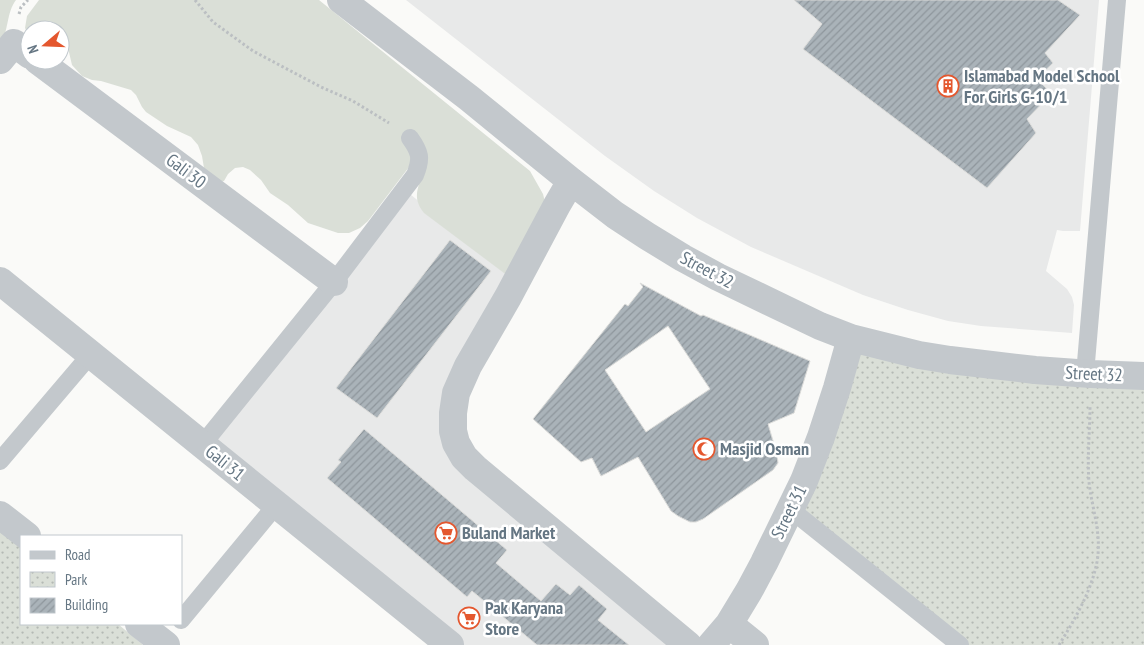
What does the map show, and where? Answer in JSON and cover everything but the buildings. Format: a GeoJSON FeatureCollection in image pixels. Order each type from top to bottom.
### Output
{"type":"FeatureCollection","features":[{"type":"Feature","properties":{"kind":"street","name":"Street 32"},"geometry":{"type":"LineString","coordinates":[[351,3],[615,215],[683,258],[820,326],[851,338],[919,355],[950,360],[1035,370],[1144,376]]}},
{"type":"Feature","properties":{"kind":"street","name":"Gali 30"},"geometry":{"type":"LineString","coordinates":[[50,70],[334,282]]}},
{"type":"Feature","properties":{"kind":"street"},"geometry":{"type":"LineString","coordinates":[[571,181],[468,366],[456,393],[453,430],[456,443],[464,457],[475,468],[688,645]]}},
{"type":"Feature","properties":{"kind":"street","name":"Gali 31"},"geometry":{"type":"LineString","coordinates":[[0,281],[450,645]]}},
{"type":"Feature","properties":{"kind":"street","name":"Street 31"},"geometry":{"type":"LineString","coordinates":[[711,645],[729,624],[749,591],[804,480],[821,437],[851,338]]}},
{"type":"Feature","properties":{"kind":"street"},"geometry":{"type":"LineString","coordinates":[[0,515],[26,535]]}},
{"type":"Feature","properties":{"kind":"street"},"geometry":{"type":"LineString","coordinates":[[729,624],[755,645]]}},
{"type":"Feature","properties":{"kind":"street"},"geometry":{"type":"LineString","coordinates":[[141,625],[167,639]]}},
{"type":"Feature","properties":{"kind":"lane"},"geometry":{"type":"LineString","coordinates":[[1088,374],[1117,0]]}},
{"type":"Feature","properties":{"kind":"lane"},"geometry":{"type":"LineString","coordinates":[[202,444],[334,282],[415,175],[419,164],[417,148],[410,138]]}},
{"type":"Feature","properties":{"kind":"lane"},"geometry":{"type":"LineString","coordinates":[[0,461],[91,354]]}},
{"type":"Feature","properties":{"kind":"lane"},"geometry":{"type":"LineString","coordinates":[[182,619],[277,504]]}},
{"type":"Feature","properties":{"kind":"lane"},"geometry":{"type":"LineString","coordinates":[[790,509],[960,645]]}},
{"type":"Feature","properties":{"kind":"path"},"geometry":{"type":"LineString","coordinates":[[195,0],[213,22],[253,51],[352,101],[410,138]]}},
{"type":"Feature","properties":{"kind":"path"},"geometry":{"type":"LineString","coordinates":[[1059,645],[1088,591],[1097,560],[1098,532],[1088,460],[1088,374]]}},
{"type":"Feature","properties":{"kind":"shaded area"},"geometry":{"type":"Polygon","coordinates":[[[406,0],[1099,0],[1080,231],[1057,230],[1046,271],[1067,289],[1072,297],[1074,305],[1072,333],[981,326],[948,321],[863,295],[751,247],[697,218],[654,191],[605,156],[406,0]]]}},
{"type":"Feature","properties":{"kind":"shaded area","name":"Buland Market"},"geometry":{"type":"Polygon","coordinates":[[[404,189],[516,282],[453,431],[688,645],[450,645],[202,445],[404,189]]]}},
{"type":"Feature","properties":{"kind":"green space"},"geometry":{"type":"Polygon","coordinates":[[[0,0],[16,0],[0,44],[0,0]]]}},
{"type":"Feature","properties":{"kind":"green space"},"geometry":{"type":"Polygon","coordinates":[[[39,0],[319,0],[530,171],[543,194],[546,206],[516,282],[424,213],[420,208],[417,198],[422,173],[412,160],[409,167],[368,221],[360,228],[349,233],[338,233],[308,223],[288,205],[270,193],[261,180],[250,170],[243,167],[235,168],[224,181],[219,182],[205,174],[198,145],[191,137],[167,126],[146,112],[131,90],[82,76],[72,65],[70,56],[70,20],[26,20],[27,16],[39,0]]]}},
{"type":"Feature","properties":{"kind":"green space"},"geometry":{"type":"Polygon","coordinates":[[[851,338],[1144,376],[1144,645],[960,645],[790,509],[851,338]]]}},
{"type":"Feature","properties":{"kind":"green space"},"geometry":{"type":"Polygon","coordinates":[[[0,525],[20,541],[20,625],[119,625],[143,645],[0,645],[0,525]]]}},
{"type":"Feature","properties":{"kind":"place","name":"Islamabad Model School For Girls G-10/1"},"geometry":{"type":"Point","coordinates":[948,86]}},
{"type":"Feature","properties":{"kind":"place","name":"Masjid Osman"},"geometry":{"type":"Point","coordinates":[704,449]}},
{"type":"Feature","properties":{"kind":"place","name":"Buland Market"},"geometry":{"type":"Point","coordinates":[446,533]}},
{"type":"Feature","properties":{"kind":"place","name":"Pak Karyana Store"},"geometry":{"type":"Point","coordinates":[469,618]}}]}
